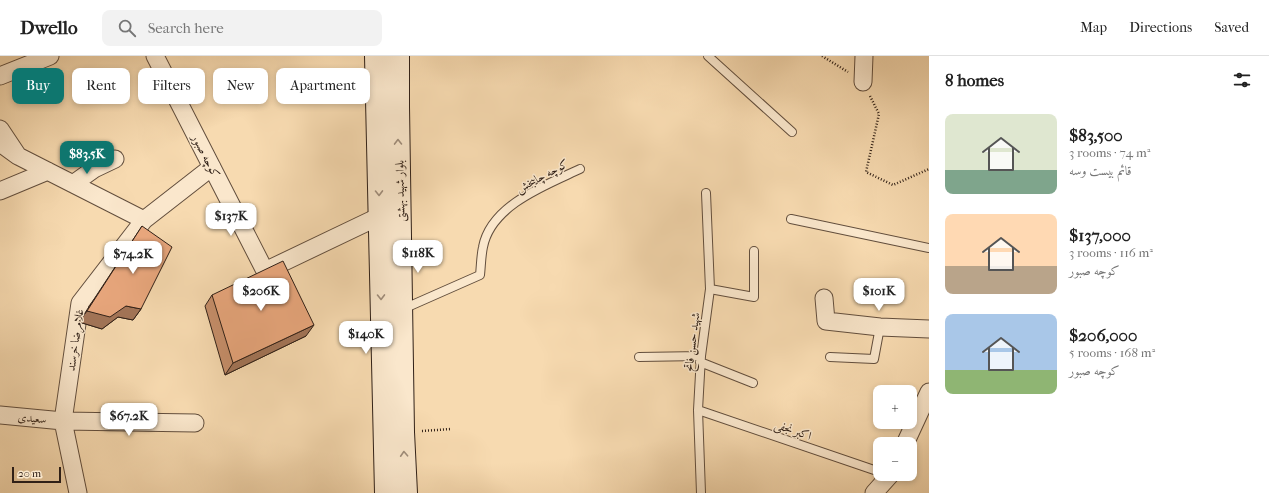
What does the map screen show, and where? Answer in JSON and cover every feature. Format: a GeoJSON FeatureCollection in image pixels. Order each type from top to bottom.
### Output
{"type":"FeatureCollection","features":[{"type":"Feature","properties":{"kind":"main road","name":"بلوار شهید بهشتی"},"geometry":{"type":"LineString","coordinates":[[376,56],[388,107],[402,309],[403,432],[406,493]]}},
{"type":"Feature","properties":{"kind":"main road","name":"بلوار شهید بهشتی"},"geometry":{"type":"LineString","coordinates":[[386,493],[380,216],[388,107],[398,56]]}},
{"type":"Feature","properties":{"kind":"street"},"geometry":{"type":"LineString","coordinates":[[0,76],[50,56]]}},
{"type":"Feature","properties":{"kind":"street","name":"کوچه صبور"},"geometry":{"type":"LineString","coordinates":[[155,56],[212,167],[262,273],[380,216]]}},
{"type":"Feature","properties":{"kind":"street"},"geometry":{"type":"LineString","coordinates":[[863,82],[864,56]]}},
{"type":"Feature","properties":{"kind":"street"},"geometry":{"type":"LineString","coordinates":[[0,129],[18,156]]}},
{"type":"Feature","properties":{"kind":"street"},"geometry":{"type":"LineString","coordinates":[[0,143],[18,156],[144,220]]}},
{"type":"Feature","properties":{"kind":"street"},"geometry":{"type":"LineString","coordinates":[[72,184],[94,169],[115,159]]}},
{"type":"Feature","properties":{"kind":"street","name":"غلامرضا خرسند"},"geometry":{"type":"LineString","coordinates":[[78,493],[63,421],[80,304],[144,220],[212,167]]}},
{"type":"Feature","properties":{"kind":"street"},"geometry":{"type":"LineString","coordinates":[[0,191],[48,171]]}},
{"type":"Feature","properties":{"kind":"street"},"geometry":{"type":"LineString","coordinates":[[824,298],[826,321],[880,327],[929,329]]}},
{"type":"Feature","properties":{"kind":"street"},"geometry":{"type":"LineString","coordinates":[[908,437],[929,392]]}},
{"type":"Feature","properties":{"kind":"street","name":"سعیدی"},"geometry":{"type":"LineString","coordinates":[[0,415],[63,421],[195,423]]}},
{"type":"Feature","properties":{"kind":"street"},"geometry":{"type":"LineString","coordinates":[[874,493],[882,481]]}},
{"type":"Feature","properties":{"kind":"lane"},"geometry":{"type":"LineString","coordinates":[[708,56],[792,132]]}},
{"type":"Feature","properties":{"kind":"lane","name":"کوچه چایبخش"},"geometry":{"type":"LineString","coordinates":[[402,309],[480,275],[483,246],[494,222],[508,208],[532,192],[580,169]]}},
{"type":"Feature","properties":{"kind":"lane","name":"شهید حسن فاتح"},"geometry":{"type":"LineString","coordinates":[[701,493],[698,410],[700,359],[710,289],[706,193]]}},
{"type":"Feature","properties":{"kind":"lane"},"geometry":{"type":"LineString","coordinates":[[791,219],[929,248]]}},
{"type":"Feature","properties":{"kind":"lane"},"geometry":{"type":"LineString","coordinates":[[710,289],[754,296],[754,251]]}},
{"type":"Feature","properties":{"kind":"lane"},"geometry":{"type":"LineString","coordinates":[[830,357],[874,359],[880,327]]}},
{"type":"Feature","properties":{"kind":"lane"},"geometry":{"type":"LineString","coordinates":[[639,358],[700,359],[753,383]]}},
{"type":"Feature","properties":{"kind":"lane","name":"اکبر نجفی"},"geometry":{"type":"LineString","coordinates":[[698,410],[873,469]]}},
{"type":"Feature","properties":{"kind":"path"},"geometry":{"type":"LineString","coordinates":[[822,56],[863,82],[879,114],[866,172],[892,185],[929,169]]}},
{"type":"Feature","properties":{"kind":"path"},"geometry":{"type":"LineString","coordinates":[[403,432],[451,429]]}},
{"type":"Feature","properties":{"kind":"building"},"geometry":{"type":"Polygon","coordinates":[[[142,226],[172,247],[141,309],[126,306],[110,317],[87,311],[142,226]]]}},
{"type":"Feature","properties":{"kind":"building"},"geometry":{"type":"Polygon","coordinates":[[[283,261],[314,325],[233,363],[212,295],[283,261]]]}}]}
